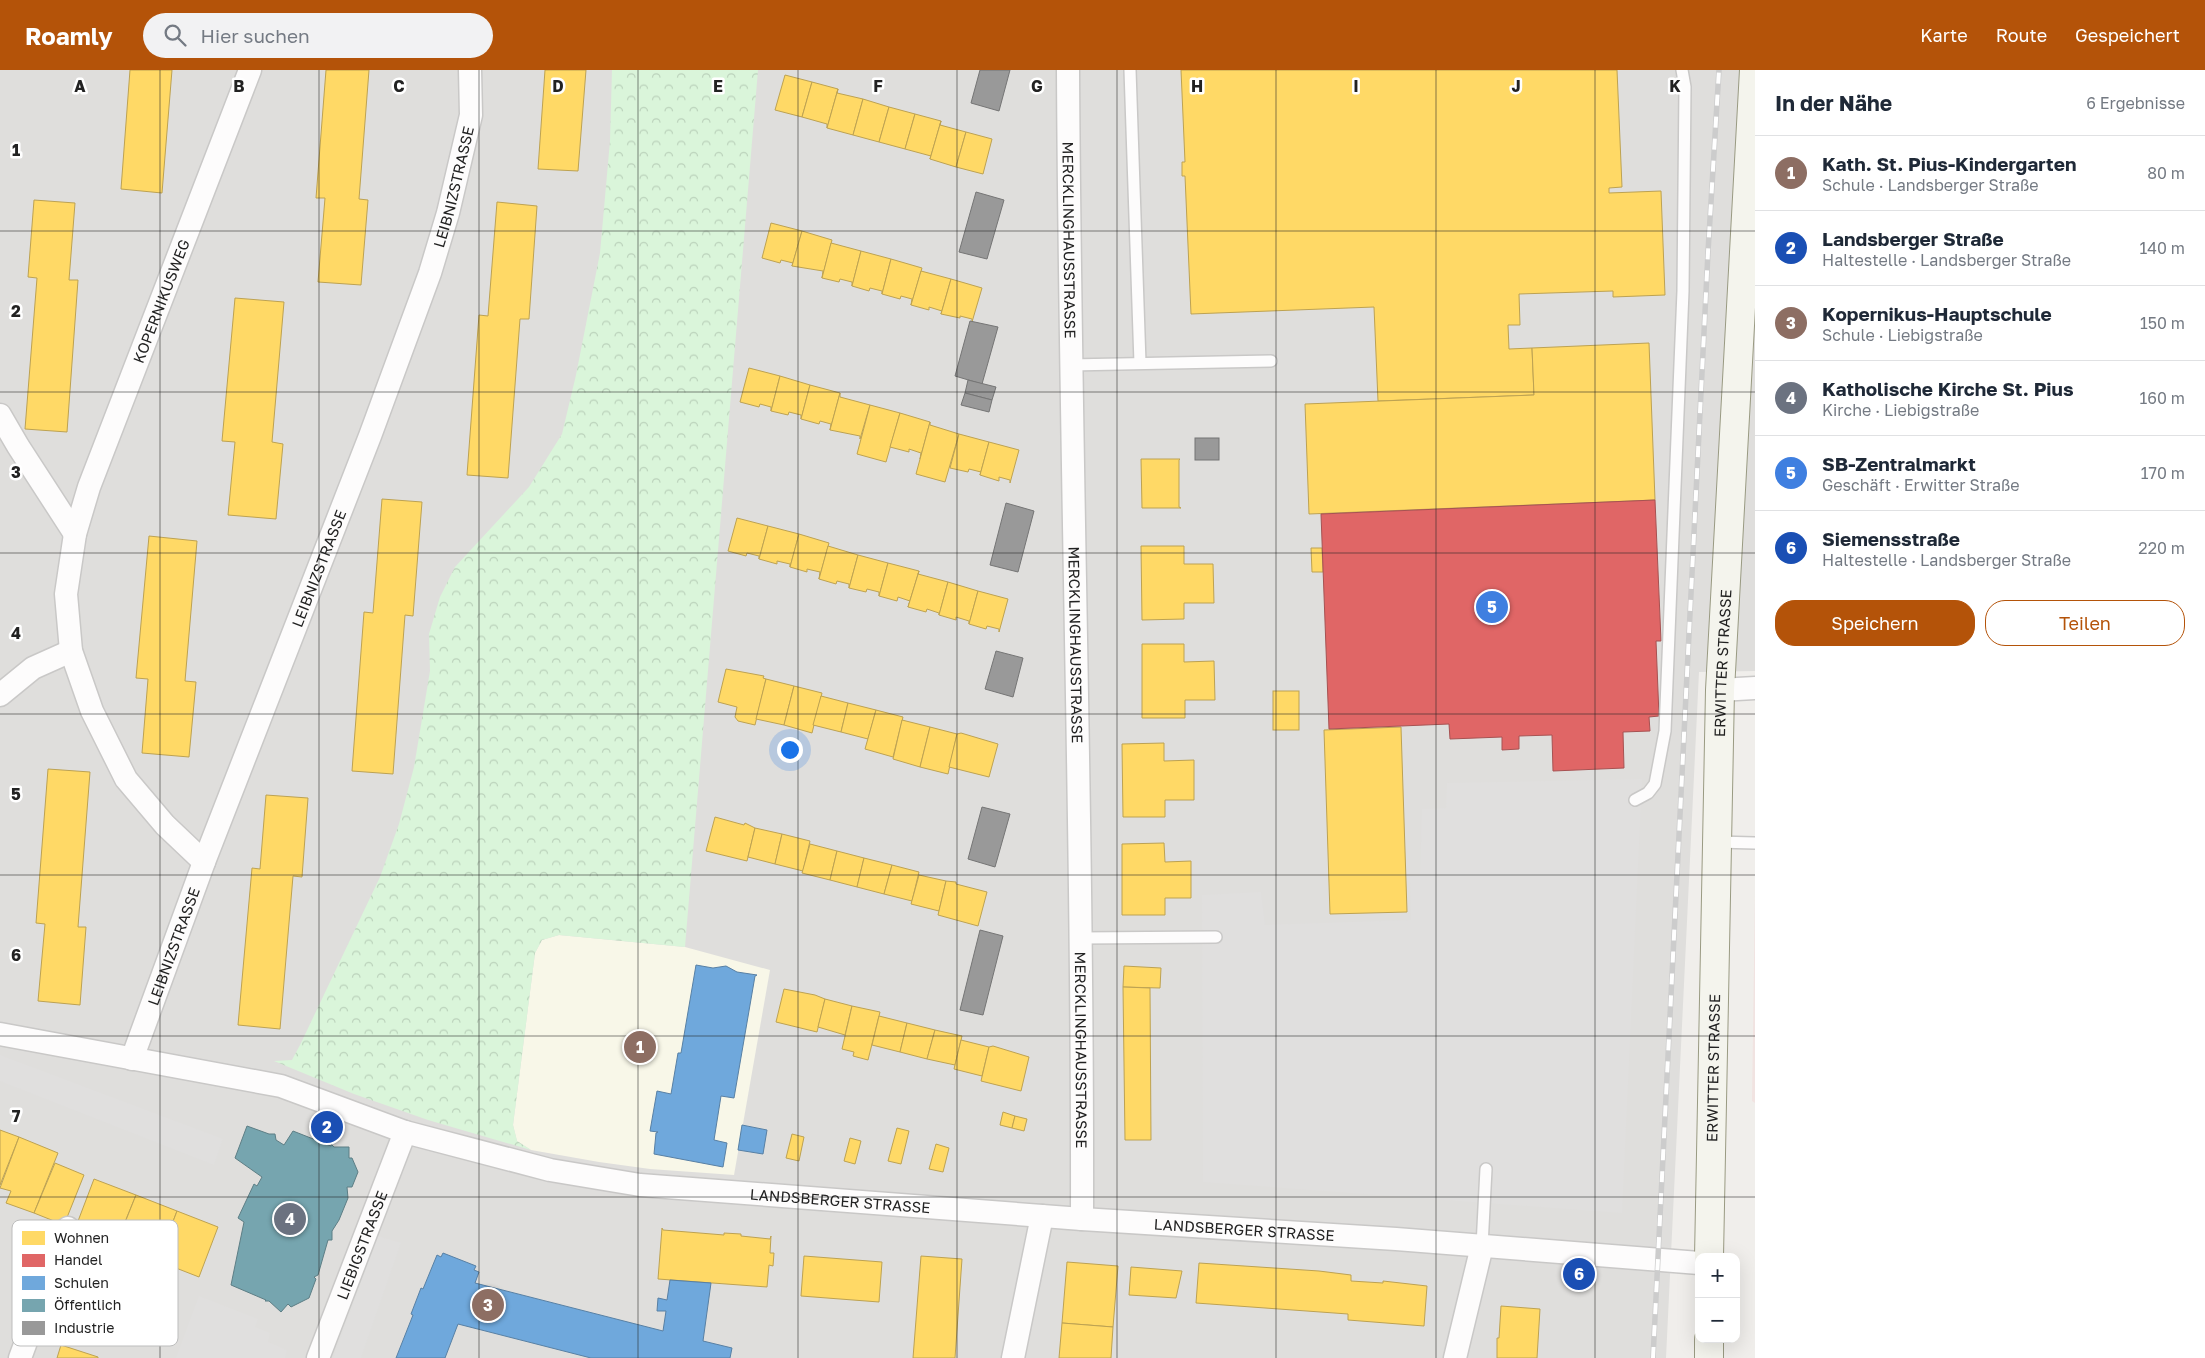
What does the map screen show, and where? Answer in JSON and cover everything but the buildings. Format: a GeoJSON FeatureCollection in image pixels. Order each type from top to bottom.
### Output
{"type":"FeatureCollection","features":[{"type":"Feature","properties":{"kind":"main road","name":"ERWITTER STRASSE"},"geometry":{"type":"LineString","coordinates":[[1709,1253],[1720,690],[1754,70]]}},
{"type":"Feature","properties":{"kind":"main road"},"geometry":{"type":"LineString","coordinates":[[1709,1343],[1709,1358]]}},
{"type":"Feature","properties":{"kind":"street","name":"KOPERNIKUSWEG"},"geometry":{"type":"LineString","coordinates":[[204,862],[165,825],[126,779],[92,710],[71,650],[66,594],[75,534],[89,487],[250,70]]}},
{"type":"Feature","properties":{"kind":"street","name":"LEIBNIZSTRASSE"},"geometry":{"type":"LineString","coordinates":[[132,1059],[204,862],[370,436],[430,273],[448,213],[471,115],[470,70]]}},
{"type":"Feature","properties":{"kind":"street","name":"MERCKLINGHAUSSTRASSE"},"geometry":{"type":"LineString","coordinates":[[1068,70],[1070,365],[1081,938],[1082,1219]]}},
{"type":"Feature","properties":{"kind":"street"},"geometry":{"type":"LineString","coordinates":[[0,415],[75,534]]}},
{"type":"Feature","properties":{"kind":"street"},"geometry":{"type":"LineString","coordinates":[[0,695],[33,668],[71,650]]}},
{"type":"Feature","properties":{"kind":"street"},"geometry":{"type":"LineString","coordinates":[[1720,690],[1755,688]]}},
{"type":"Feature","properties":{"kind":"street","name":"LANDSBERGER STRASSE"},"geometry":{"type":"LineString","coordinates":[[0,1034],[281,1086],[405,1132],[550,1170],[640,1185],[1695,1263]]}},
{"type":"Feature","properties":{"kind":"street","name":"LIEBIGSTRASSE"},"geometry":{"type":"LineString","coordinates":[[318,1358],[405,1132]]}},
{"type":"Feature","properties":{"kind":"street"},"geometry":{"type":"LineString","coordinates":[[1013,1358],[1042,1216]]}},
{"type":"Feature","properties":{"kind":"street"},"geometry":{"type":"LineString","coordinates":[[1455,1358],[1482,1246]]}},
{"type":"Feature","properties":{"kind":"street"},"geometry":{"type":"LineString","coordinates":[[20,1358],[24,1346]]}},
{"type":"Feature","properties":{"kind":"lane"},"geometry":{"type":"LineString","coordinates":[[1130,70],[1140,364]]}},
{"type":"Feature","properties":{"kind":"lane"},"geometry":{"type":"LineString","coordinates":[[1635,800],[1648,793],[1655,784],[1665,731],[1683,292],[1685,88],[1682,70]]}},
{"type":"Feature","properties":{"kind":"lane"},"geometry":{"type":"LineString","coordinates":[[1070,365],[1270,361]]}},
{"type":"Feature","properties":{"kind":"lane"},"geometry":{"type":"LineString","coordinates":[[1717,842],[1755,842]]}},
{"type":"Feature","properties":{"kind":"lane"},"geometry":{"type":"LineString","coordinates":[[1081,938],[1216,937]]}},
{"type":"Feature","properties":{"kind":"lane"},"geometry":{"type":"LineString","coordinates":[[1482,1246],[1486,1169]]}},
{"type":"Feature","properties":{"kind":"shaded area"},"geometry":{"type":"Polygon","coordinates":[[[0,70],[1755,70],[1755,671],[1699,672],[1666,1358],[0,1358],[0,70]]]}},
{"type":"Feature","properties":{"kind":"shaded area"},"geometry":{"type":"Polygon","coordinates":[[[1642,779],[1622,1213],[1203,1182],[1202,895],[1261,892],[1265,925],[1411,920],[1410,877],[1420,876],[1422,809],[1446,808],[1447,783],[1642,779]]]}},
{"type":"Feature","properties":{"kind":"shaded area"},"geometry":{"type":"Polygon","coordinates":[[[1755,894],[1755,1103],[1752,1101],[1755,894]]]}},
{"type":"Feature","properties":{"kind":"shaded area"},"geometry":{"type":"Polygon","coordinates":[[[559,935],[685,947],[770,970],[734,1175],[650,1169],[599,1162],[531,1150],[517,1141],[513,1125],[535,953],[542,940],[559,935]]]}},
{"type":"Feature","properties":{"kind":"shaded area"},"geometry":{"type":"Polygon","coordinates":[[[0,1055],[223,1139],[214,1165],[0,1081],[0,1055]]]}},
{"type":"Feature","properties":{"kind":"shaded area"},"geometry":{"type":"Polygon","coordinates":[[[378,1236],[401,1243],[361,1358],[333,1358],[378,1236]]]}},
{"type":"Feature","properties":{"kind":"shaded area"},"geometry":{"type":"Polygon","coordinates":[[[199,1296],[258,1319],[255,1327],[270,1333],[268,1342],[287,1350],[285,1358],[176,1358],[199,1296]]]}},
{"type":"Feature","properties":{"kind":"green space"},"geometry":{"type":"Polygon","coordinates":[[[612,70],[758,70],[685,947],[559,935],[542,940],[535,953],[513,1125],[517,1141],[531,1150],[428,1120],[354,1094],[274,1061],[292,1060],[301,1043],[380,877],[399,824],[414,767],[430,671],[429,634],[440,597],[455,567],[529,487],[562,434],[576,375],[600,253],[610,141],[612,70]]]}},
{"type":"Feature","properties":{"kind":"railway"},"geometry":{"type":"LineString","coordinates":[[1653,1358],[1708,252],[1719,70]]}},
{"type":"Feature","properties":{"kind":"place","name":"SB-Zentralmarkt"},"geometry":{"type":"Point","coordinates":[1492,607]}},
{"type":"Feature","properties":{"kind":"place","name":"Kath. St. Pius-Kindergarten"},"geometry":{"type":"Point","coordinates":[640,1047]}},
{"type":"Feature","properties":{"kind":"place","name":"Landsberger Straße"},"geometry":{"type":"Point","coordinates":[327,1127]}},
{"type":"Feature","properties":{"kind":"place","name":"Katholische Kirche St. Pius"},"geometry":{"type":"Point","coordinates":[290,1219]}},
{"type":"Feature","properties":{"kind":"place","name":"Siemensstraße"},"geometry":{"type":"Point","coordinates":[1579,1274]}},
{"type":"Feature","properties":{"kind":"place","name":"Kopernikus-Hauptschule"},"geometry":{"type":"Point","coordinates":[488,1305]}}]}
